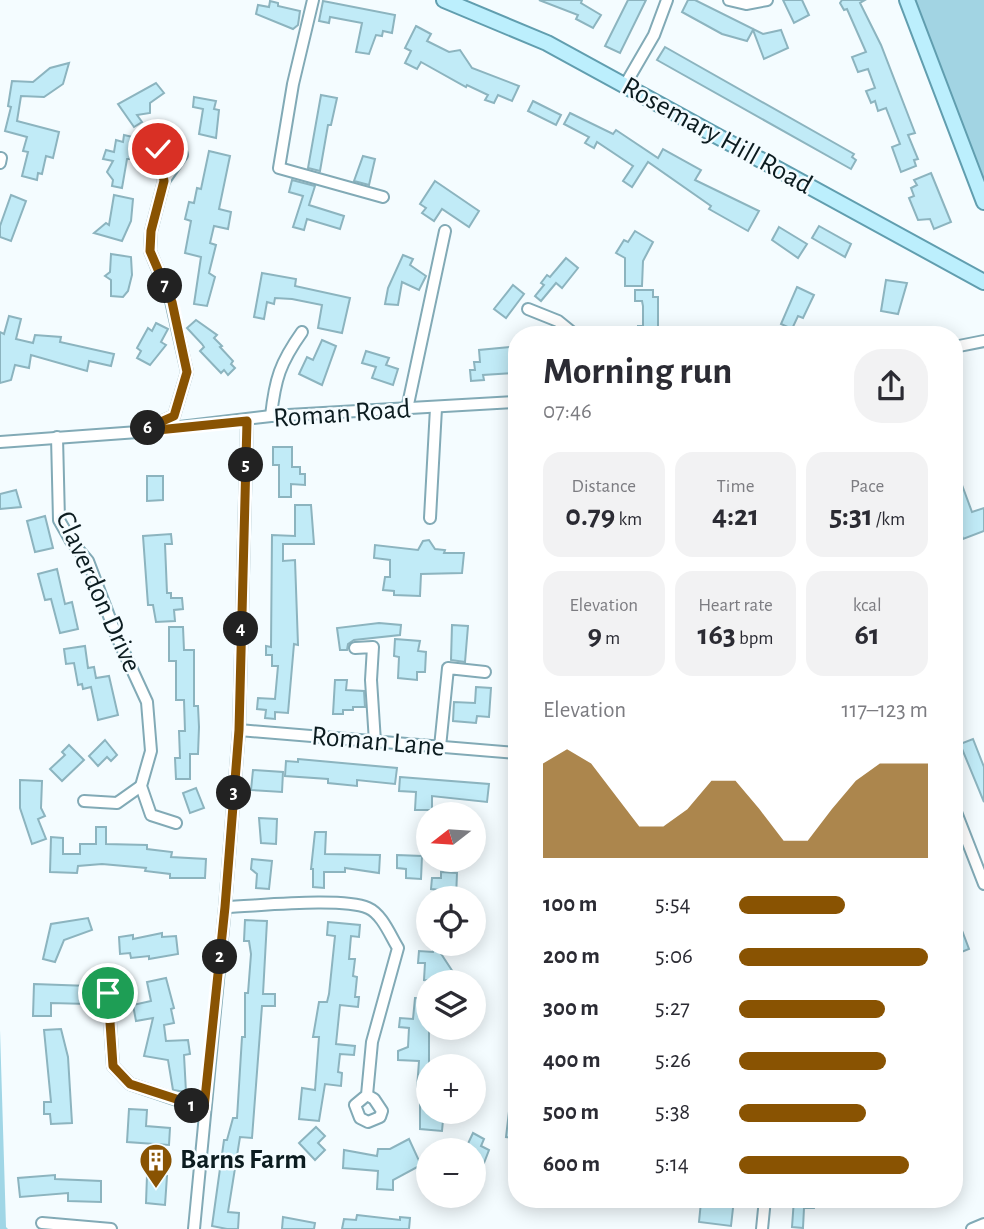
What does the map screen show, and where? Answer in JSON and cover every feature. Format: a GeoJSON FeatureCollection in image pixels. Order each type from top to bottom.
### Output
{"type":"FeatureCollection","features":[{"type":"Feature","properties":{"kind":"main road","name":"Rosemary Hill Road"},"geometry":{"type":"LineString","coordinates":[[444,0],[464,3],[547,43],[984,282]]}},
{"type":"Feature","properties":{"kind":"main road"},"geometry":{"type":"LineString","coordinates":[[906,0],[984,202]]}},
{"type":"Feature","properties":{"kind":"street"},"geometry":{"type":"LineString","coordinates":[[313,0],[293,83],[279,168],[383,197]]}},
{"type":"Feature","properties":{"kind":"street"},"geometry":{"type":"LineString","coordinates":[[625,85],[654,35],[667,0]]}},
{"type":"Feature","properties":{"kind":"street"},"geometry":{"type":"LineString","coordinates":[[729,0],[767,0]]}},
{"type":"Feature","properties":{"kind":"street"},"geometry":{"type":"LineString","coordinates":[[138,432],[174,416],[187,372],[172,302],[150,251],[151,231],[164,181]]}},
{"type":"Feature","properties":{"kind":"street"},"geometry":{"type":"LineString","coordinates":[[407,409],[445,231]]}},
{"type":"Feature","properties":{"kind":"street"},"geometry":{"type":"LineString","coordinates":[[528,309],[564,326]]}},
{"type":"Feature","properties":{"kind":"street"},"geometry":{"type":"LineString","coordinates":[[271,416],[275,383],[282,359],[302,332]]}},
{"type":"Feature","properties":{"kind":"street"},"geometry":{"type":"LineString","coordinates":[[963,345],[984,341]]}},
{"type":"Feature","properties":{"kind":"street","name":"Roman Road"},"geometry":{"type":"LineString","coordinates":[[0,443],[138,432],[271,416],[508,403]]}},
{"type":"Feature","properties":{"kind":"street"},"geometry":{"type":"LineString","coordinates":[[430,518],[436,408]]}},
{"type":"Feature","properties":{"kind":"street"},"geometry":{"type":"LineString","coordinates":[[194,1229],[239,730],[247,421]]}},
{"type":"Feature","properties":{"kind":"street","name":"Claverdon Drive"},"geometry":{"type":"LineString","coordinates":[[57,437],[59,520],[71,541],[88,561],[117,637],[147,702],[150,751],[141,786]]}},
{"type":"Feature","properties":{"kind":"street"},"geometry":{"type":"LineString","coordinates":[[355,648],[373,647],[371,680],[375,742]]}},
{"type":"Feature","properties":{"kind":"street"},"geometry":{"type":"LineString","coordinates":[[440,747],[448,668],[485,672]]}},
{"type":"Feature","properties":{"kind":"street","name":"Roman Lane"},"geometry":{"type":"LineString","coordinates":[[239,730],[508,752]]}},
{"type":"Feature","properties":{"kind":"street"},"geometry":{"type":"LineString","coordinates":[[84,800],[117,803],[141,786],[151,816],[176,823]]}},
{"type":"Feature","properties":{"kind":"street"},"geometry":{"type":"LineString","coordinates":[[963,830],[984,884]]}},
{"type":"Feature","properties":{"kind":"street"},"geometry":{"type":"LineString","coordinates":[[225,907],[344,904],[369,908],[382,920],[397,948],[372,1042],[367,1095]]}},
{"type":"Feature","properties":{"kind":"street"},"geometry":{"type":"LineString","coordinates":[[108,993],[113,1066],[130,1084],[204,1108]]}},
{"type":"Feature","properties":{"kind":"street"},"geometry":{"type":"LineString","coordinates":[[762,1229],[764,1208]]}},
{"type":"Feature","properties":{"kind":"street"},"geometry":{"type":"LineString","coordinates":[[42,1223],[111,1229]]}},
{"type":"Feature","properties":{"kind":"street"},"geometry":{"type":"LineString","coordinates":[[972,1229],[984,1224]]}},
{"type":"Feature","properties":{"kind":"shaded area"},"geometry":{"type":"Polygon","coordinates":[[[914,0],[984,0],[984,183],[914,0]]]}},
{"type":"Feature","properties":{"kind":"shaded area"},"geometry":{"type":"Polygon","coordinates":[[[0,1030],[6,1227],[8,1229],[0,1229],[0,1030]]]}},
{"type":"Feature","properties":{"kind":"building"},"geometry":{"type":"Polygon","coordinates":[[[539,0],[582,0],[581,3],[601,15],[593,28],[576,19],[578,15],[539,0]]]}},
{"type":"Feature","properties":{"kind":"building"},"geometry":{"type":"Polygon","coordinates":[[[628,0],[646,0],[620,53],[605,46],[628,0]]]}},
{"type":"Feature","properties":{"kind":"building"},"geometry":{"type":"Polygon","coordinates":[[[688,0],[695,0],[763,34],[781,30],[788,48],[764,59],[753,30],[747,41],[722,34],[682,12],[688,0]]]}},
{"type":"Feature","properties":{"kind":"building"},"geometry":{"type":"Polygon","coordinates":[[[783,0],[802,0],[809,15],[794,23],[783,0]]]}},
{"type":"Feature","properties":{"kind":"building"},"geometry":{"type":"Polygon","coordinates":[[[842,0],[865,0],[860,3],[881,45],[915,133],[908,135],[918,159],[914,160],[916,166],[901,172],[892,147],[900,144],[886,108],[878,111],[875,101],[871,103],[866,91],[875,88],[868,69],[858,72],[852,57],[866,52],[847,9],[844,10],[840,3],[842,0]]]}},
{"type":"Feature","properties":{"kind":"building"},"geometry":{"type":"Polygon","coordinates":[[[270,1],[278,3],[278,6],[300,11],[298,25],[293,29],[256,14],[258,5],[269,7],[270,1]]]}},
{"type":"Feature","properties":{"kind":"building"},"geometry":{"type":"Polygon","coordinates":[[[323,1],[395,15],[392,33],[383,31],[382,36],[376,35],[369,54],[356,52],[362,23],[330,17],[329,23],[319,21],[323,1]]]}},
{"type":"Feature","properties":{"kind":"building"},"geometry":{"type":"Polygon","coordinates":[[[416,26],[431,34],[427,41],[449,52],[460,50],[472,68],[519,86],[512,101],[498,95],[494,103],[485,100],[488,95],[467,85],[466,87],[421,62],[417,69],[405,63],[411,51],[405,48],[416,26]]]}},
{"type":"Feature","properties":{"kind":"building"},"geometry":{"type":"Polygon","coordinates":[[[665,47],[854,154],[852,157],[856,160],[851,169],[657,60],[665,47]]]}},
{"type":"Feature","properties":{"kind":"building"},"geometry":{"type":"Polygon","coordinates":[[[69,63],[63,84],[44,97],[21,96],[17,121],[59,132],[53,158],[46,156],[42,174],[38,173],[37,180],[22,176],[28,152],[23,151],[27,137],[5,131],[11,107],[8,106],[12,81],[33,82],[50,68],[69,63]]]}},
{"type":"Feature","properties":{"kind":"building"},"geometry":{"type":"Polygon","coordinates":[[[156,83],[164,93],[150,103],[150,113],[137,115],[142,122],[134,127],[118,104],[156,83]]]}},
{"type":"Feature","properties":{"kind":"building"},"geometry":{"type":"Polygon","coordinates":[[[321,95],[337,98],[331,125],[328,125],[320,171],[308,168],[321,95]]]}},
{"type":"Feature","properties":{"kind":"building"},"geometry":{"type":"Polygon","coordinates":[[[194,97],[216,101],[214,109],[219,110],[216,138],[199,134],[203,109],[193,107],[194,97]]]}},
{"type":"Feature","properties":{"kind":"building"},"geometry":{"type":"Polygon","coordinates":[[[533,101],[561,115],[556,125],[528,111],[533,101]]]}},
{"type":"Feature","properties":{"kind":"building"},"geometry":{"type":"Polygon","coordinates":[[[570,113],[613,134],[616,130],[658,158],[663,149],[701,170],[695,180],[759,211],[748,231],[709,209],[711,206],[648,162],[632,187],[623,181],[633,166],[597,142],[594,148],[585,143],[589,137],[564,124],[570,113]]]}},
{"type":"Feature","properties":{"kind":"building"},"geometry":{"type":"Polygon","coordinates":[[[124,135],[137,138],[135,152],[130,151],[130,159],[127,159],[122,188],[112,186],[113,180],[107,172],[113,161],[103,159],[106,150],[114,152],[116,140],[123,142],[124,135]]]}},
{"type":"Feature","properties":{"kind":"building"},"geometry":{"type":"Polygon","coordinates":[[[209,151],[230,156],[219,209],[231,212],[228,229],[214,226],[210,243],[216,245],[209,273],[215,277],[207,306],[194,304],[201,257],[185,253],[191,221],[185,219],[189,202],[194,203],[197,188],[201,189],[209,151]]]}},
{"type":"Feature","properties":{"kind":"building"},"geometry":{"type":"Polygon","coordinates":[[[363,156],[375,159],[369,185],[354,181],[363,156]]]}},
{"type":"Feature","properties":{"kind":"building"},"geometry":{"type":"Polygon","coordinates":[[[931,173],[951,222],[934,229],[930,219],[918,220],[909,198],[914,196],[911,188],[917,185],[914,180],[931,173]]]}},
{"type":"Feature","properties":{"kind":"building"},"geometry":{"type":"Polygon","coordinates":[[[292,180],[315,186],[309,205],[344,216],[340,229],[307,219],[304,230],[293,227],[303,196],[289,192],[292,180]]]}},
{"type":"Feature","properties":{"kind":"building"},"geometry":{"type":"Polygon","coordinates":[[[435,181],[479,211],[469,227],[442,209],[434,221],[422,213],[426,208],[420,204],[435,181]]]}},
{"type":"Feature","properties":{"kind":"building"},"geometry":{"type":"Polygon","coordinates":[[[11,195],[26,201],[11,241],[0,237],[0,226],[11,195]]]}},
{"type":"Feature","properties":{"kind":"building"},"geometry":{"type":"Polygon","coordinates":[[[114,195],[133,199],[131,221],[122,241],[94,233],[106,223],[109,225],[114,195]]]}},
{"type":"Feature","properties":{"kind":"building"},"geometry":{"type":"Polygon","coordinates":[[[819,226],[851,244],[845,257],[812,238],[819,226]]]}},
{"type":"Feature","properties":{"kind":"building"},"geometry":{"type":"Polygon","coordinates":[[[779,227],[807,244],[798,258],[772,240],[779,227]]]}},
{"type":"Feature","properties":{"kind":"building"},"geometry":{"type":"Polygon","coordinates":[[[635,231],[653,242],[643,261],[642,286],[625,286],[625,258],[616,253],[624,240],[628,242],[635,231]]]}},
{"type":"Feature","properties":{"kind":"building"},"geometry":{"type":"Polygon","coordinates":[[[111,254],[131,257],[132,275],[128,291],[123,297],[111,296],[111,280],[105,276],[110,272],[111,254]]]}},
{"type":"Feature","properties":{"kind":"building"},"geometry":{"type":"Polygon","coordinates":[[[403,255],[413,259],[410,265],[426,276],[419,290],[402,282],[398,305],[385,304],[388,288],[403,255]]]}},
{"type":"Feature","properties":{"kind":"building"},"geometry":{"type":"Polygon","coordinates":[[[566,258],[578,268],[562,288],[556,283],[541,301],[535,296],[544,285],[541,283],[547,275],[550,277],[566,258]]]}},
{"type":"Feature","properties":{"kind":"building"},"geometry":{"type":"Polygon","coordinates":[[[262,273],[296,279],[295,286],[350,298],[342,333],[318,328],[322,305],[292,299],[275,298],[274,304],[267,302],[264,319],[254,317],[262,273]]]}},
{"type":"Feature","properties":{"kind":"building"},"geometry":{"type":"Polygon","coordinates":[[[886,280],[907,283],[898,314],[881,311],[886,280]]]}},
{"type":"Feature","properties":{"kind":"building"},"geometry":{"type":"Polygon","coordinates":[[[513,285],[524,294],[506,318],[494,309],[513,285]]]}},
{"type":"Feature","properties":{"kind":"building"},"geometry":{"type":"Polygon","coordinates":[[[797,287],[814,295],[803,318],[798,316],[793,326],[781,324],[797,287]]]}},
{"type":"Feature","properties":{"kind":"building"},"geometry":{"type":"Polygon","coordinates":[[[635,290],[653,290],[653,297],[658,297],[658,326],[643,326],[642,301],[635,301],[635,290]]]}},
{"type":"Feature","properties":{"kind":"building"},"geometry":{"type":"Polygon","coordinates":[[[9,316],[21,319],[16,339],[33,343],[35,335],[61,337],[60,342],[114,354],[111,366],[89,361],[87,371],[31,355],[29,368],[15,365],[11,380],[0,383],[0,332],[4,334],[9,316]]]}},
{"type":"Feature","properties":{"kind":"building"},"geometry":{"type":"Polygon","coordinates":[[[196,320],[217,335],[214,338],[233,361],[231,364],[235,368],[228,375],[224,370],[221,373],[200,351],[204,347],[187,328],[196,320]]]}},
{"type":"Feature","properties":{"kind":"building"},"geometry":{"type":"Polygon","coordinates":[[[156,323],[168,329],[161,342],[166,345],[150,365],[137,358],[141,351],[137,348],[148,328],[152,331],[156,323]]]}},
{"type":"Feature","properties":{"kind":"building"},"geometry":{"type":"Polygon","coordinates":[[[322,340],[336,346],[322,385],[299,374],[307,357],[313,360],[322,340]]]}},
{"type":"Feature","properties":{"kind":"building"},"geometry":{"type":"Polygon","coordinates":[[[508,347],[508,373],[483,375],[484,380],[471,381],[470,370],[475,370],[474,362],[480,362],[479,350],[508,347]]]}},
{"type":"Feature","properties":{"kind":"building"},"geometry":{"type":"Polygon","coordinates":[[[366,351],[389,358],[386,365],[398,369],[393,385],[372,378],[376,367],[362,363],[366,351]]]}},
{"type":"Feature","properties":{"kind":"building"},"geometry":{"type":"Polygon","coordinates":[[[273,447],[292,447],[292,467],[300,467],[300,474],[305,474],[305,485],[291,484],[291,497],[279,497],[279,465],[273,465],[273,447]]]}},
{"type":"Feature","properties":{"kind":"building"},"geometry":{"type":"Polygon","coordinates":[[[147,476],[163,476],[163,500],[147,501],[147,476]]]}},
{"type":"Feature","properties":{"kind":"building"},"geometry":{"type":"Polygon","coordinates":[[[963,488],[972,512],[984,508],[984,531],[963,539],[963,488]]]}},
{"type":"Feature","properties":{"kind":"building"},"geometry":{"type":"Polygon","coordinates":[[[16,490],[21,507],[0,509],[0,494],[16,490]]]}},
{"type":"Feature","properties":{"kind":"building"},"geometry":{"type":"Polygon","coordinates":[[[295,505],[311,505],[314,544],[283,544],[283,561],[295,560],[298,645],[294,644],[288,713],[275,712],[275,719],[265,718],[266,710],[257,709],[258,698],[275,699],[278,666],[272,666],[272,655],[266,655],[266,646],[271,647],[272,535],[295,536],[295,505]]]}},
{"type":"Feature","properties":{"kind":"building"},"geometry":{"type":"Polygon","coordinates":[[[45,516],[53,548],[35,552],[27,521],[45,516]]]}},
{"type":"Feature","properties":{"kind":"building"},"geometry":{"type":"Polygon","coordinates":[[[171,534],[172,544],[165,544],[167,593],[171,593],[171,598],[182,598],[183,609],[174,610],[175,621],[156,622],[153,605],[148,605],[143,536],[171,534]]]}},
{"type":"Feature","properties":{"kind":"building"},"geometry":{"type":"Polygon","coordinates":[[[429,540],[435,549],[445,550],[444,553],[464,553],[462,573],[421,574],[420,596],[394,595],[394,591],[383,590],[385,577],[390,577],[390,560],[374,558],[375,545],[418,550],[423,541],[429,540]]]}},
{"type":"Feature","properties":{"kind":"building"},"geometry":{"type":"Polygon","coordinates":[[[57,569],[65,604],[72,602],[78,629],[60,633],[51,599],[45,600],[38,574],[57,569]]]}},
{"type":"Feature","properties":{"kind":"building"},"geometry":{"type":"Polygon","coordinates":[[[379,623],[401,625],[400,635],[354,640],[348,644],[347,650],[340,650],[337,628],[379,623]]]}},
{"type":"Feature","properties":{"kind":"building"},"geometry":{"type":"Polygon","coordinates":[[[452,625],[468,626],[465,662],[451,660],[452,625]]]}},
{"type":"Feature","properties":{"kind":"building"},"geometry":{"type":"Polygon","coordinates":[[[169,627],[183,627],[184,650],[194,650],[194,706],[198,706],[199,727],[198,754],[190,754],[190,779],[176,779],[175,758],[180,758],[179,731],[185,731],[184,700],[176,700],[176,661],[169,661],[169,627]]]}},
{"type":"Feature","properties":{"kind":"building"},"geometry":{"type":"Polygon","coordinates":[[[395,639],[420,641],[418,651],[426,652],[425,672],[417,672],[417,680],[398,678],[399,657],[394,656],[395,639]]]}},
{"type":"Feature","properties":{"kind":"building"},"geometry":{"type":"Polygon","coordinates":[[[85,646],[88,668],[94,667],[96,678],[109,676],[118,715],[98,720],[91,687],[83,689],[82,684],[78,685],[74,663],[66,664],[64,649],[85,646]]]}},
{"type":"Feature","properties":{"kind":"building"},"geometry":{"type":"Polygon","coordinates":[[[335,680],[347,680],[346,690],[364,691],[365,707],[353,707],[353,710],[343,710],[343,714],[333,714],[335,680]]]}},
{"type":"Feature","properties":{"kind":"building"},"geometry":{"type":"Polygon","coordinates":[[[476,687],[491,688],[489,717],[477,716],[476,723],[453,721],[454,702],[475,703],[476,687]]]}},
{"type":"Feature","properties":{"kind":"building"},"geometry":{"type":"Polygon","coordinates":[[[973,739],[984,767],[984,802],[963,751],[963,743],[973,739]]]}},
{"type":"Feature","properties":{"kind":"building"},"geometry":{"type":"Polygon","coordinates":[[[105,740],[117,755],[111,761],[107,757],[98,766],[89,756],[105,740]]]}},
{"type":"Feature","properties":{"kind":"building"},"geometry":{"type":"Polygon","coordinates":[[[69,745],[84,760],[62,781],[50,769],[65,755],[62,752],[69,745]]]}},
{"type":"Feature","properties":{"kind":"building"},"geometry":{"type":"Polygon","coordinates":[[[298,759],[397,768],[395,784],[357,780],[357,786],[328,783],[328,779],[285,776],[286,761],[298,762],[298,759]]]}},
{"type":"Feature","properties":{"kind":"building"},"geometry":{"type":"Polygon","coordinates":[[[253,770],[283,772],[282,792],[251,790],[253,770]]]}},
{"type":"Feature","properties":{"kind":"building"},"geometry":{"type":"Polygon","coordinates":[[[400,777],[489,784],[487,802],[432,796],[432,802],[416,802],[416,810],[415,810],[416,792],[399,791],[400,777]]]}},
{"type":"Feature","properties":{"kind":"building"},"geometry":{"type":"Polygon","coordinates":[[[20,780],[42,781],[41,808],[45,816],[38,819],[46,839],[32,844],[20,808],[20,780]]]}},
{"type":"Feature","properties":{"kind":"building"},"geometry":{"type":"Polygon","coordinates":[[[196,788],[204,808],[190,813],[183,793],[196,788]]]}},
{"type":"Feature","properties":{"kind":"building"},"geometry":{"type":"Polygon","coordinates":[[[259,818],[277,819],[276,844],[261,843],[259,818]]]}},
{"type":"Feature","properties":{"kind":"building"},"geometry":{"type":"Polygon","coordinates":[[[96,827],[106,827],[106,844],[147,845],[147,849],[172,852],[171,857],[206,859],[205,878],[170,878],[170,874],[145,871],[146,868],[102,864],[78,866],[77,873],[50,872],[51,837],[63,838],[63,854],[80,854],[80,844],[96,844],[96,827]]]}},
{"type":"Feature","properties":{"kind":"building"},"geometry":{"type":"Polygon","coordinates":[[[315,832],[326,832],[325,854],[380,855],[379,873],[345,868],[345,872],[324,872],[324,888],[313,887],[311,869],[315,832]]]}},
{"type":"Feature","properties":{"kind":"building"},"geometry":{"type":"Polygon","coordinates":[[[397,855],[416,856],[416,872],[421,872],[421,879],[406,878],[406,869],[397,868],[397,855]]]}},
{"type":"Feature","properties":{"kind":"building"},"geometry":{"type":"Polygon","coordinates":[[[252,859],[272,861],[269,889],[256,888],[257,874],[251,869],[252,859]]]}},
{"type":"Feature","properties":{"kind":"building"},"geometry":{"type":"Polygon","coordinates":[[[441,872],[457,873],[456,886],[431,886],[432,878],[441,878],[441,872]]]}},
{"type":"Feature","properties":{"kind":"building"},"geometry":{"type":"Polygon","coordinates":[[[88,918],[92,930],[64,940],[55,962],[43,959],[51,924],[88,918]]]}},
{"type":"Feature","properties":{"kind":"building"},"geometry":{"type":"Polygon","coordinates":[[[245,920],[267,921],[263,994],[275,994],[275,1006],[262,1006],[252,1138],[240,1137],[228,1212],[239,1213],[238,1229],[227,1229],[212,1226],[224,1140],[227,1140],[233,1118],[237,1118],[242,1037],[245,1037],[245,993],[248,993],[251,954],[249,941],[244,941],[245,920]]]}},
{"type":"Feature","properties":{"kind":"building"},"geometry":{"type":"Polygon","coordinates":[[[328,922],[360,925],[359,937],[351,936],[349,959],[355,959],[355,997],[359,997],[358,1007],[340,1005],[336,1044],[355,1046],[354,1055],[340,1054],[338,1072],[342,1073],[341,1086],[325,1084],[319,1121],[299,1119],[302,1088],[315,1090],[319,1037],[313,1037],[319,1002],[327,1002],[329,994],[335,936],[327,935],[328,922]]]}},
{"type":"Feature","properties":{"kind":"building"},"geometry":{"type":"Polygon","coordinates":[[[162,933],[162,937],[176,936],[178,954],[149,959],[149,956],[131,958],[130,953],[120,954],[119,937],[133,935],[133,939],[162,933]]]}},
{"type":"Feature","properties":{"kind":"building"},"geometry":{"type":"Polygon","coordinates":[[[963,933],[969,949],[963,951],[963,933]]]}},
{"type":"Feature","properties":{"kind":"building"},"geometry":{"type":"Polygon","coordinates":[[[419,956],[443,956],[452,970],[425,970],[425,963],[418,963],[419,956]]]}},
{"type":"Feature","properties":{"kind":"building"},"geometry":{"type":"Polygon","coordinates":[[[166,978],[174,1008],[171,1009],[174,1023],[164,1025],[166,1041],[188,1040],[190,1054],[184,1055],[186,1092],[173,1090],[168,1060],[144,1056],[153,1018],[136,1021],[133,1005],[151,1001],[147,982],[166,978]]]}},
{"type":"Feature","properties":{"kind":"building"},"geometry":{"type":"Polygon","coordinates":[[[34,984],[89,986],[88,1004],[51,1003],[51,1016],[33,1016],[34,984]]]}},
{"type":"Feature","properties":{"kind":"building"},"geometry":{"type":"Polygon","coordinates":[[[416,998],[416,1040],[429,1040],[429,1054],[416,1054],[416,1061],[398,1060],[398,1051],[408,1047],[409,1028],[399,1027],[400,1018],[413,1019],[416,998]]]}},
{"type":"Feature","properties":{"kind":"building"},"geometry":{"type":"Polygon","coordinates":[[[61,1029],[68,1057],[72,1123],[51,1124],[50,1114],[44,1114],[44,1102],[51,1102],[44,1030],[61,1029]]]}},
{"type":"Feature","properties":{"kind":"building"},"geometry":{"type":"Polygon","coordinates":[[[129,1109],[147,1110],[146,1126],[170,1128],[169,1145],[127,1142],[129,1109]]]}},
{"type":"Feature","properties":{"kind":"building"},"geometry":{"type":"Polygon","coordinates":[[[420,1124],[443,1124],[442,1131],[420,1129],[420,1124]]]}},
{"type":"Feature","properties":{"kind":"building"},"geometry":{"type":"Polygon","coordinates":[[[316,1127],[325,1136],[318,1143],[325,1150],[315,1160],[299,1143],[316,1127]]]}},
{"type":"Feature","properties":{"kind":"building"},"geometry":{"type":"Polygon","coordinates":[[[409,1139],[416,1154],[416,1168],[393,1180],[393,1190],[377,1189],[378,1171],[343,1168],[344,1150],[377,1156],[378,1149],[390,1149],[409,1139]]]}},
{"type":"Feature","properties":{"kind":"building"},"geometry":{"type":"Polygon","coordinates":[[[55,1175],[55,1179],[101,1181],[101,1202],[68,1201],[68,1193],[20,1197],[18,1178],[55,1175]]]}},
{"type":"Feature","properties":{"kind":"building","name":"Barns Farm"},"geometry":{"type":"Polygon","coordinates":[[[147,1175],[167,1176],[165,1205],[146,1203],[147,1175]]]}},
{"type":"Feature","properties":{"kind":"building"},"geometry":{"type":"Polygon","coordinates":[[[700,1208],[733,1208],[731,1226],[699,1222],[700,1208]]]}},
{"type":"Feature","properties":{"kind":"building"},"geometry":{"type":"Polygon","coordinates":[[[793,1208],[804,1208],[803,1228],[792,1227],[793,1208]]]}},
{"type":"Feature","properties":{"kind":"building"},"geometry":{"type":"Polygon","coordinates":[[[357,1215],[400,1220],[400,1217],[410,1218],[409,1229],[342,1229],[344,1219],[356,1220],[357,1215]]]}},
{"type":"Feature","properties":{"kind":"building"},"geometry":{"type":"Polygon","coordinates":[[[283,1217],[315,1223],[314,1229],[282,1229],[283,1217]]]}},
{"type":"Feature","properties":{"kind":"place","name":"Barns Farm"},"geometry":{"type":"Point","coordinates":[156,1190]}},
{"type":"Feature","properties":{"kind":"route"},"geometry":{"type":"LineString","coordinates":[[108,993],[113,1066],[130,1084],[204,1108],[225,907],[239,730],[247,421],[138,432],[174,416],[187,372],[172,302],[150,251],[151,231],[164,181],[158,149]]}}]}
